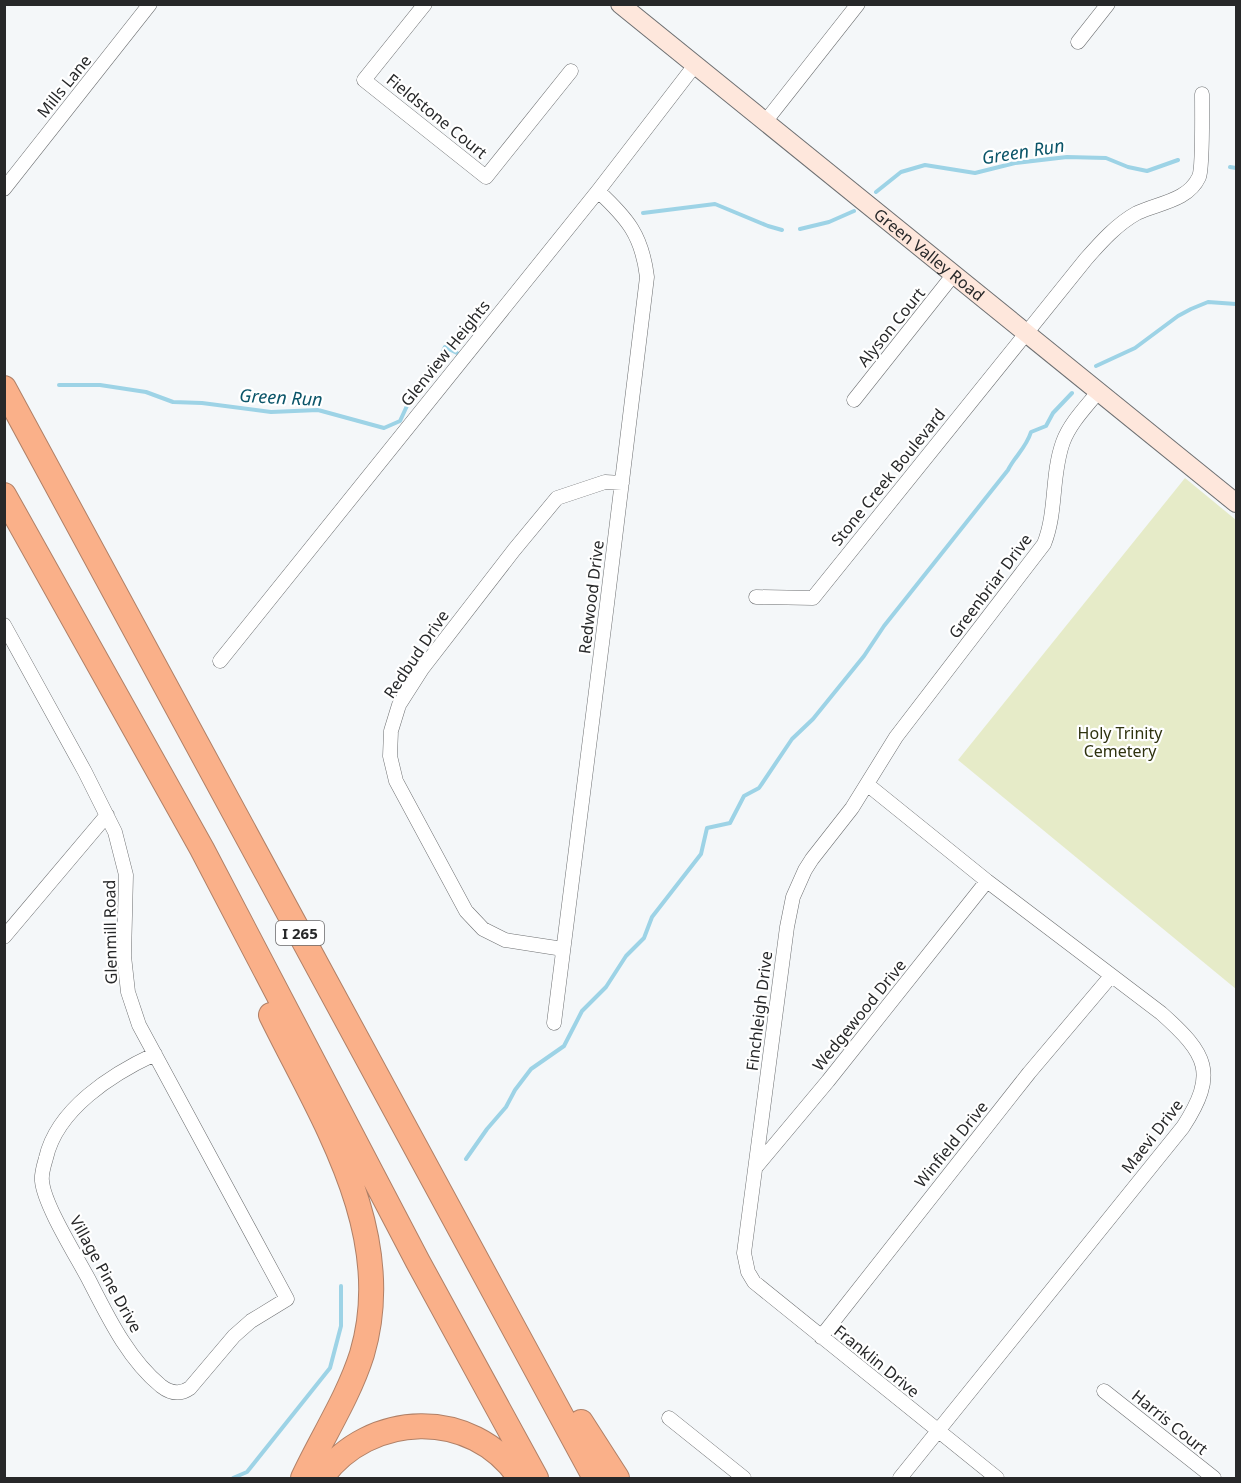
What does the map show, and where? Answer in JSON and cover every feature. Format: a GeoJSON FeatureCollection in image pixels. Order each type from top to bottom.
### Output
{"type":"FeatureCollection","features":[{"type":"Feature","properties":{"kind":"highway","name":"I 265"},"geometry":{"type":"LineString","coordinates":[[4,388],[595,1479]]}},
{"type":"Feature","properties":{"kind":"highway","name":"I 265"},"geometry":{"type":"LineString","coordinates":[[4,495],[202,849],[418,1262],[536,1479]]}},
{"type":"Feature","properties":{"kind":"highway"},"geometry":{"type":"LineString","coordinates":[[151,757],[234,942],[339,1154],[364,1220],[371,1287],[369,1321],[362,1353],[351,1384],[303,1479]]}},
{"type":"Feature","properties":{"kind":"highway"},"geometry":{"type":"LineString","coordinates":[[449,1209],[522,1323],[616,1479]]}},
{"type":"Feature","properties":{"kind":"highway"},"geometry":{"type":"LineString","coordinates":[[321,1479],[330,1465],[343,1454],[372,1436],[397,1428],[422,1426],[448,1429],[472,1438],[495,1452],[520,1479]]}},
{"type":"Feature","properties":{"kind":"street","name":"Mills Lane"},"geometry":{"type":"LineString","coordinates":[[4,189],[150,4]]}},
{"type":"Feature","properties":{"kind":"street","name":"Fieldstone Court"},"geometry":{"type":"LineString","coordinates":[[424,4],[364,80],[486,177],[571,71]]}},
{"type":"Feature","properties":{"kind":"street","name":"Green Valley Road"},"geometry":{"type":"LineString","coordinates":[[620,4],[1236,503]]}},
{"type":"Feature","properties":{"kind":"street"},"geometry":{"type":"LineString","coordinates":[[765,122],[858,4]]}},
{"type":"Feature","properties":{"kind":"street"},"geometry":{"type":"LineString","coordinates":[[1078,42],[1108,4]]}},
{"type":"Feature","properties":{"kind":"street","name":"Glenview Heights"},"geometry":{"type":"LineString","coordinates":[[220,661],[695,65]]}},
{"type":"Feature","properties":{"kind":"street"},"geometry":{"type":"LineString","coordinates":[[1026,333],[1086,259],[1112,231],[1137,214],[1176,199],[1190,189],[1200,176],[1202,94]]}},
{"type":"Feature","properties":{"kind":"street","name":"Redwood Drive"},"geometry":{"type":"LineString","coordinates":[[554,1023],[647,277],[643,250],[633,228],[621,212],[597,190]]}},
{"type":"Feature","properties":{"kind":"street","name":"Alyson Court"},"geometry":{"type":"LineString","coordinates":[[854,400],[954,274]]}},
{"type":"Feature","properties":{"kind":"street","name":"Stone Creek Boulevard"},"geometry":{"type":"LineString","coordinates":[[756,597],[813,598],[1026,333]]}},
{"type":"Feature","properties":{"kind":"street","name":"Greenbriar Drive"},"geometry":{"type":"LineString","coordinates":[[868,785],[896,737],[1044,544],[1050,530],[1063,442],[1080,414],[1098,392]]}},
{"type":"Feature","properties":{"kind":"street","name":"Redbud Drive"},"geometry":{"type":"LineString","coordinates":[[563,949],[499,938],[483,929],[466,910],[396,781],[390,756],[391,731],[399,705],[422,669],[557,498],[605,482],[622,483]]}},
{"type":"Feature","properties":{"kind":"street","name":"Glenmill Road"},"geometry":{"type":"LineString","coordinates":[[4,625],[107,815],[124,860],[126,874],[124,956],[128,992],[139,1024],[287,1299]]}},
{"type":"Feature","properties":{"kind":"street","name":"Maevi Drive"},"geometry":{"type":"LineString","coordinates":[[868,785],[987,881],[1161,1013],[1189,1040],[1201,1060],[1205,1083],[1199,1100],[1183,1127],[900,1479]]}},
{"type":"Feature","properties":{"kind":"street","name":"Finchleigh Drive"},"geometry":{"type":"LineString","coordinates":[[745,1263],[744,1253],[785,938],[794,897],[812,859],[868,785]]}},
{"type":"Feature","properties":{"kind":"street"},"geometry":{"type":"LineString","coordinates":[[4,937],[107,815]]}},
{"type":"Feature","properties":{"kind":"street","name":"Wedgewood Drive"},"geometry":{"type":"LineString","coordinates":[[755,1168],[796,1116],[828,1081],[987,881]]}},
{"type":"Feature","properties":{"kind":"street","name":"Winfield Drive"},"geometry":{"type":"LineString","coordinates":[[820,1336],[1029,1073],[1111,976]]}},
{"type":"Feature","properties":{"kind":"street","name":"Village Pine Drive"},"geometry":{"type":"LineString","coordinates":[[155,1054],[137,1062],[90,1093],[60,1127],[47,1153],[42,1180],[45,1192],[98,1296],[128,1349],[144,1369],[161,1385],[176,1393],[190,1388],[234,1336],[251,1321],[287,1299]]}},
{"type":"Feature","properties":{"kind":"street","name":"Franklin Drive"},"geometry":{"type":"LineString","coordinates":[[745,1263],[754,1282],[997,1479]]}},
{"type":"Feature","properties":{"kind":"street","name":"Harris Court"},"geometry":{"type":"LineString","coordinates":[[1104,1391],[1214,1479]]}},
{"type":"Feature","properties":{"kind":"street"},"geometry":{"type":"LineString","coordinates":[[669,1418],[744,1479]]}},
{"type":"Feature","properties":{"kind":"green space","name":"Holy Trinity Cemetery"},"geometry":{"type":"Polygon","coordinates":[[[1185,478],[1236,520],[1236,989],[958,760],[1185,478]]]}},
{"type":"Feature","properties":{"kind":"waterway","name":"Green Run"},"geometry":{"type":"LineString","coordinates":[[876,192],[901,172],[925,165],[975,173],[1015,163],[1067,157],[1106,158],[1128,167],[1147,171],[1178,160]]}},
{"type":"Feature","properties":{"kind":"waterway","name":"Green Run"},"geometry":{"type":"LineString","coordinates":[[1230,167],[1236,168]]}},
{"type":"Feature","properties":{"kind":"waterway","name":"Green Run"},"geometry":{"type":"LineString","coordinates":[[643,213],[715,204],[782,230]]}},
{"type":"Feature","properties":{"kind":"waterway","name":"Green Run"},"geometry":{"type":"LineString","coordinates":[[800,229],[829,222],[854,211]]}},
{"type":"Feature","properties":{"kind":"waterway"},"geometry":{"type":"LineString","coordinates":[[1096,366],[1135,348],[1191,309],[1208,302],[1236,304]]}},
{"type":"Feature","properties":{"kind":"waterway","name":"Green Run"},"geometry":{"type":"LineString","coordinates":[[59,385],[100,385],[146,392],[173,402],[202,403],[271,412],[318,410],[384,428],[400,421],[412,395],[427,383],[445,347],[457,353]]}},
{"type":"Feature","properties":{"kind":"waterway"},"geometry":{"type":"LineString","coordinates":[[466,1159],[506,1107],[515,1090],[531,1069],[564,1046],[582,1011],[606,987],[626,956],[644,938],[652,917],[701,854],[707,828],[730,823],[744,796],[759,788],[792,739],[813,719],[864,656],[884,626],[1008,470],[1031,432],[1046,426],[1053,413],[1072,393]]}},
{"type":"Feature","properties":{"kind":"waterway"},"geometry":{"type":"LineString","coordinates":[[233,1478],[247,1472],[330,1368],[341,1326],[341,1286]]}}]}
